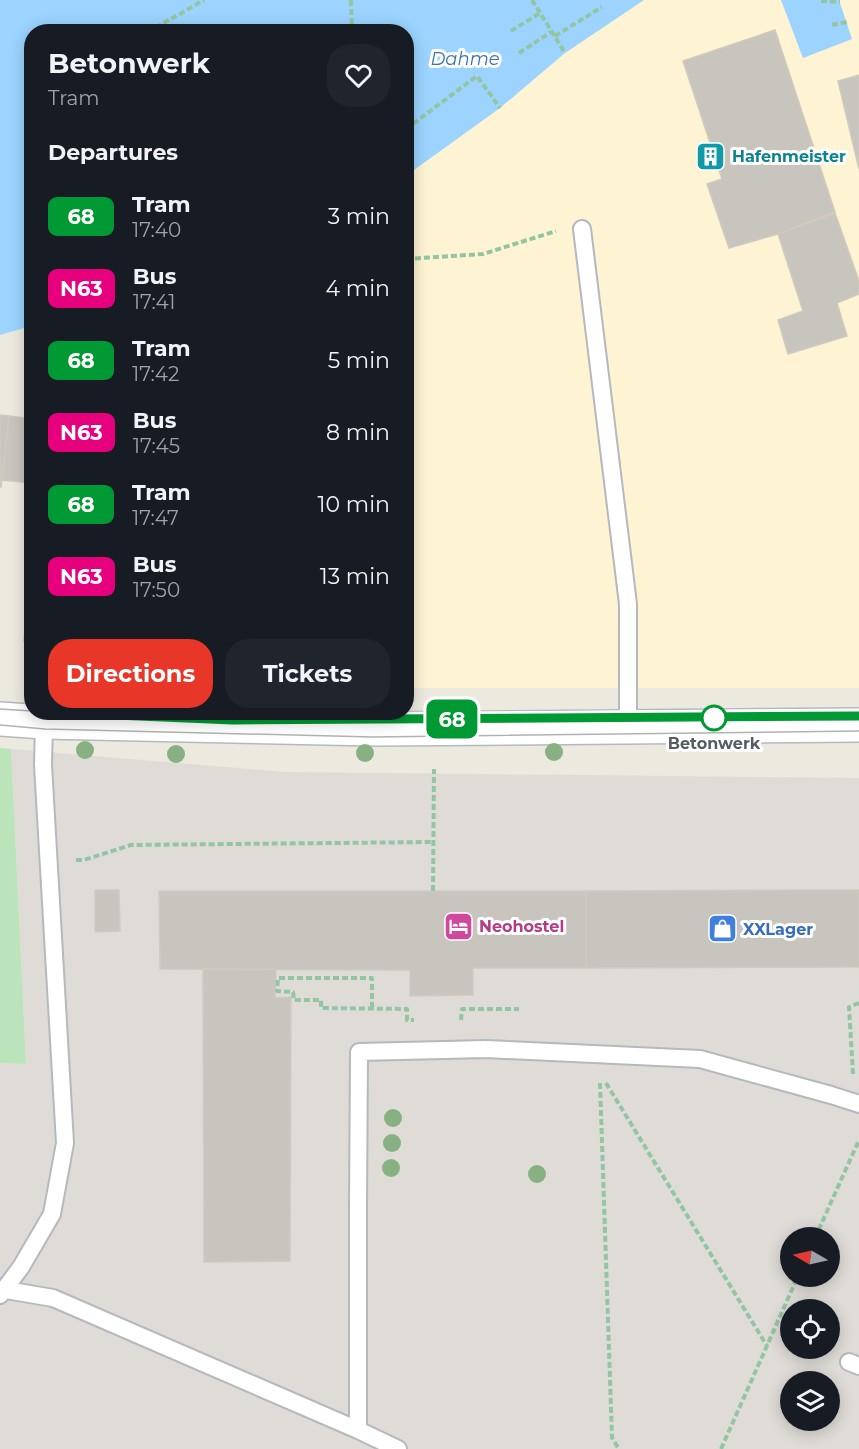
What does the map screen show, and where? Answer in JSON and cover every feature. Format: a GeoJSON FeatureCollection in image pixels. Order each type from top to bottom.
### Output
{"type":"FeatureCollection","features":[{"type":"Feature","properties":{"kind":"main road"},"geometry":{"type":"LineString","coordinates":[[0,719],[44,722],[375,729],[859,725]]}},
{"type":"Feature","properties":{"kind":"lane"},"geometry":{"type":"LineString","coordinates":[[582,229],[628,604],[628,728]]}},
{"type":"Feature","properties":{"kind":"lane"},"geometry":{"type":"LineString","coordinates":[[44,722],[44,765],[65,1143],[52,1214],[3,1292],[52,1298],[398,1449]]}},
{"type":"Feature","properties":{"kind":"lane"},"geometry":{"type":"LineString","coordinates":[[358,1430],[357,1207],[360,1052],[486,1049],[700,1059],[853,1102]]}},
{"type":"Feature","properties":{"kind":"path"},"geometry":{"type":"LineString","coordinates":[[162,24],[204,0]]}},
{"type":"Feature","properties":{"kind":"path"},"geometry":{"type":"LineString","coordinates":[[351,0],[352,24]]}},
{"type":"Feature","properties":{"kind":"path"},"geometry":{"type":"LineString","coordinates":[[542,0],[534,2],[566,53]]}},
{"type":"Feature","properties":{"kind":"path"},"geometry":{"type":"LineString","coordinates":[[821,1],[840,2]]}},
{"type":"Feature","properties":{"kind":"path"},"geometry":{"type":"LineString","coordinates":[[519,52],[602,7]]}},
{"type":"Feature","properties":{"kind":"path"},"geometry":{"type":"LineString","coordinates":[[511,31],[540,13]]}},
{"type":"Feature","properties":{"kind":"path"},"geometry":{"type":"LineString","coordinates":[[832,25],[847,22]]}},
{"type":"Feature","properties":{"kind":"path"},"geometry":{"type":"LineString","coordinates":[[414,123],[477,76],[500,108]]}},
{"type":"Feature","properties":{"kind":"path"},"geometry":{"type":"LineString","coordinates":[[414,258],[483,254],[570,226],[582,229]]}},
{"type":"Feature","properties":{"kind":"path"},"geometry":{"type":"LineString","coordinates":[[433,891],[434,769]]}},
{"type":"Feature","properties":{"kind":"path"},"geometry":{"type":"LineString","coordinates":[[49,860],[84,860],[131,845],[433,842]]}},
{"type":"Feature","properties":{"kind":"path"},"geometry":{"type":"LineString","coordinates":[[372,1008],[372,978],[278,978],[278,991],[293,992],[294,1000],[321,1000],[321,1008],[407,1009],[407,1020],[417,1020]]}},
{"type":"Feature","properties":{"kind":"path"},"geometry":{"type":"LineString","coordinates":[[853,1102],[849,1007],[859,1003]]}},
{"type":"Feature","properties":{"kind":"path"},"geometry":{"type":"LineString","coordinates":[[450,1020],[462,1020],[462,1010],[519,1009]]}},
{"type":"Feature","properties":{"kind":"path"},"geometry":{"type":"LineString","coordinates":[[619,1449],[612,1438],[600,1073],[767,1346]]}},
{"type":"Feature","properties":{"kind":"path"},"geometry":{"type":"LineString","coordinates":[[820,1227],[859,1140]]}},
{"type":"Feature","properties":{"kind":"path"},"geometry":{"type":"LineString","coordinates":[[720,1449],[793,1287]]}},
{"type":"Feature","properties":{"kind":"shaded area"},"geometry":{"type":"Polygon","coordinates":[[[644,0],[781,0],[803,58],[852,39],[839,0],[859,0],[859,688],[414,688],[414,169],[500,108],[565,53],[644,0]]]}},
{"type":"Feature","properties":{"kind":"shaded area"},"geometry":{"type":"Polygon","coordinates":[[[11,749],[285,772],[859,778],[859,1449],[0,1449],[0,1063],[26,1064],[11,749]]]}},
{"type":"Feature","properties":{"kind":"green space"},"geometry":{"type":"Polygon","coordinates":[[[0,748],[11,749],[26,1064],[0,1063],[0,748]]]}},
{"type":"Feature","properties":{"kind":"water","name":"Dahme"},"geometry":{"type":"Polygon","coordinates":[[[0,0],[644,0],[565,53],[500,108],[414,170],[414,24],[24,24],[24,328],[0,335],[0,0]]]}},
{"type":"Feature","properties":{"kind":"water"},"geometry":{"type":"Polygon","coordinates":[[[781,0],[839,0],[852,39],[803,58],[781,0]]]}},
{"type":"Feature","properties":{"kind":"building"},"geometry":{"type":"Polygon","coordinates":[[[775,30],[835,212],[778,234],[729,248],[707,184],[722,179],[683,61],[775,30]]]}},
{"type":"Feature","properties":{"kind":"building"},"geometry":{"type":"Polygon","coordinates":[[[859,75],[859,169],[838,81],[859,75]]]}},
{"type":"Feature","properties":{"kind":"building"},"geometry":{"type":"Polygon","coordinates":[[[835,213],[859,281],[859,294],[837,303],[847,336],[788,354],[778,320],[803,311],[778,234],[835,213]]]}},
{"type":"Feature","properties":{"kind":"building"},"geometry":{"type":"Polygon","coordinates":[[[0,415],[9,416],[1,487],[0,487],[0,415]]]}},
{"type":"Feature","properties":{"kind":"building"},"geometry":{"type":"Polygon","coordinates":[[[9,416],[24,418],[24,482],[2,480],[9,416]]]}},
{"type":"Feature","properties":{"kind":"building"},"geometry":{"type":"Polygon","coordinates":[[[95,890],[119,890],[120,931],[95,932],[95,890]]]}},
{"type":"Feature","properties":{"kind":"building","name":"XXLager"},"geometry":{"type":"Polygon","coordinates":[[[859,890],[859,967],[586,968],[586,891],[859,890]]]}},
{"type":"Feature","properties":{"kind":"building"},"geometry":{"type":"Polygon","coordinates":[[[159,891],[586,891],[586,968],[473,968],[473,995],[410,996],[410,970],[160,969],[159,891]]]}},
{"type":"Feature","properties":{"kind":"building"},"geometry":{"type":"Polygon","coordinates":[[[203,969],[276,969],[275,998],[291,997],[290,1261],[204,1262],[203,969]]]}},
{"type":"Feature","properties":{"kind":"tram line"},"geometry":{"type":"LineString","coordinates":[[0,709],[24,710]]}},
{"type":"Feature","properties":{"kind":"tram line"},"geometry":{"type":"LineString","coordinates":[[414,719],[859,716]]}},
{"type":"Feature","properties":{"kind":"tram line","name":"68"},"geometry":{"type":"LineString","coordinates":[[414,719],[859,716]]}},
{"type":"Feature","properties":{"kind":"tram line"},"geometry":{"type":"LineString","coordinates":[[0,725],[45,729],[374,737],[859,731]]}},
{"type":"Feature","properties":{"kind":"place","name":"Hafenmeister"},"geometry":{"type":"Point","coordinates":[711,156]}},
{"type":"Feature","properties":{"kind":"place","name":"Betonwerk"},"geometry":{"type":"Point","coordinates":[714,718]}},
{"type":"Feature","properties":{"kind":"place","name":"Neohostel"},"geometry":{"type":"Point","coordinates":[458,926]}},
{"type":"Feature","properties":{"kind":"place","name":"XXLager"},"geometry":{"type":"Point","coordinates":[722,929]}}]}
